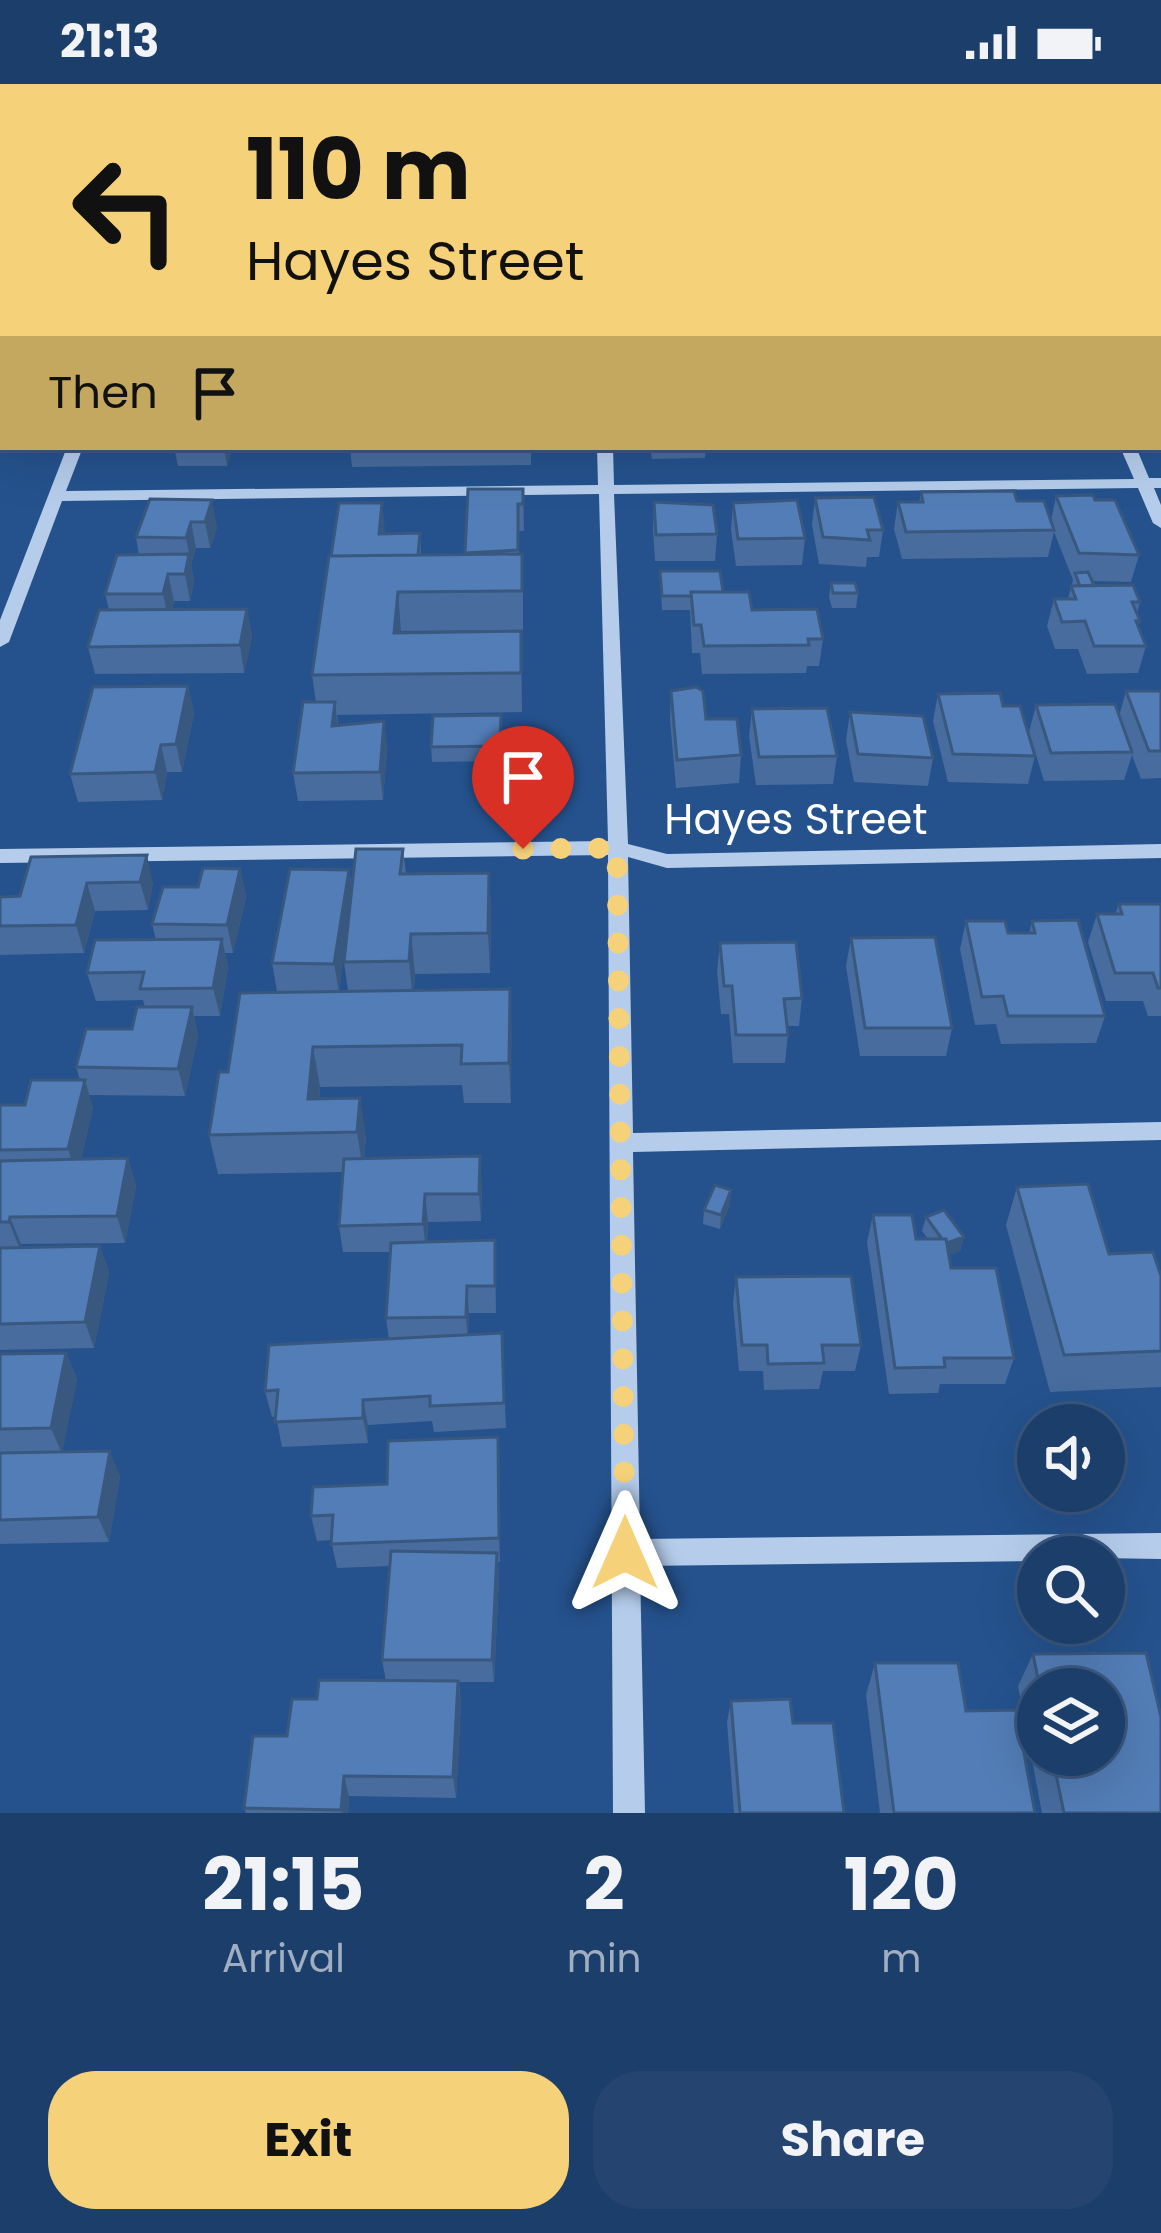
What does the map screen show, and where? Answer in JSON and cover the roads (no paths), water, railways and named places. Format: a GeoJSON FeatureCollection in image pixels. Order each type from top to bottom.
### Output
{"type":"FeatureCollection","features":[{"type":"Feature","properties":{"kind":"street"},"geometry":{"type":"LineString","coordinates":[[0,642],[74,450]]}},
{"type":"Feature","properties":{"kind":"street"},"geometry":{"type":"LineString","coordinates":[[605,450],[617,848],[629,1813]]}},
{"type":"Feature","properties":{"kind":"street"},"geometry":{"type":"LineString","coordinates":[[1130,450],[1152,483],[1161,523]]}},
{"type":"Feature","properties":{"kind":"street"},"geometry":{"type":"LineString","coordinates":[[56,496],[1152,483]]}},
{"type":"Feature","properties":{"kind":"street","name":"Hayes Street"},"geometry":{"type":"LineString","coordinates":[[0,856],[617,848],[667,861],[1161,850]]}},
{"type":"Feature","properties":{"kind":"street"},"geometry":{"type":"LineString","coordinates":[[621,1143],[1161,1131]]}},
{"type":"Feature","properties":{"kind":"street"},"geometry":{"type":"LineString","coordinates":[[625,1553],[1161,1546]]}}]}
